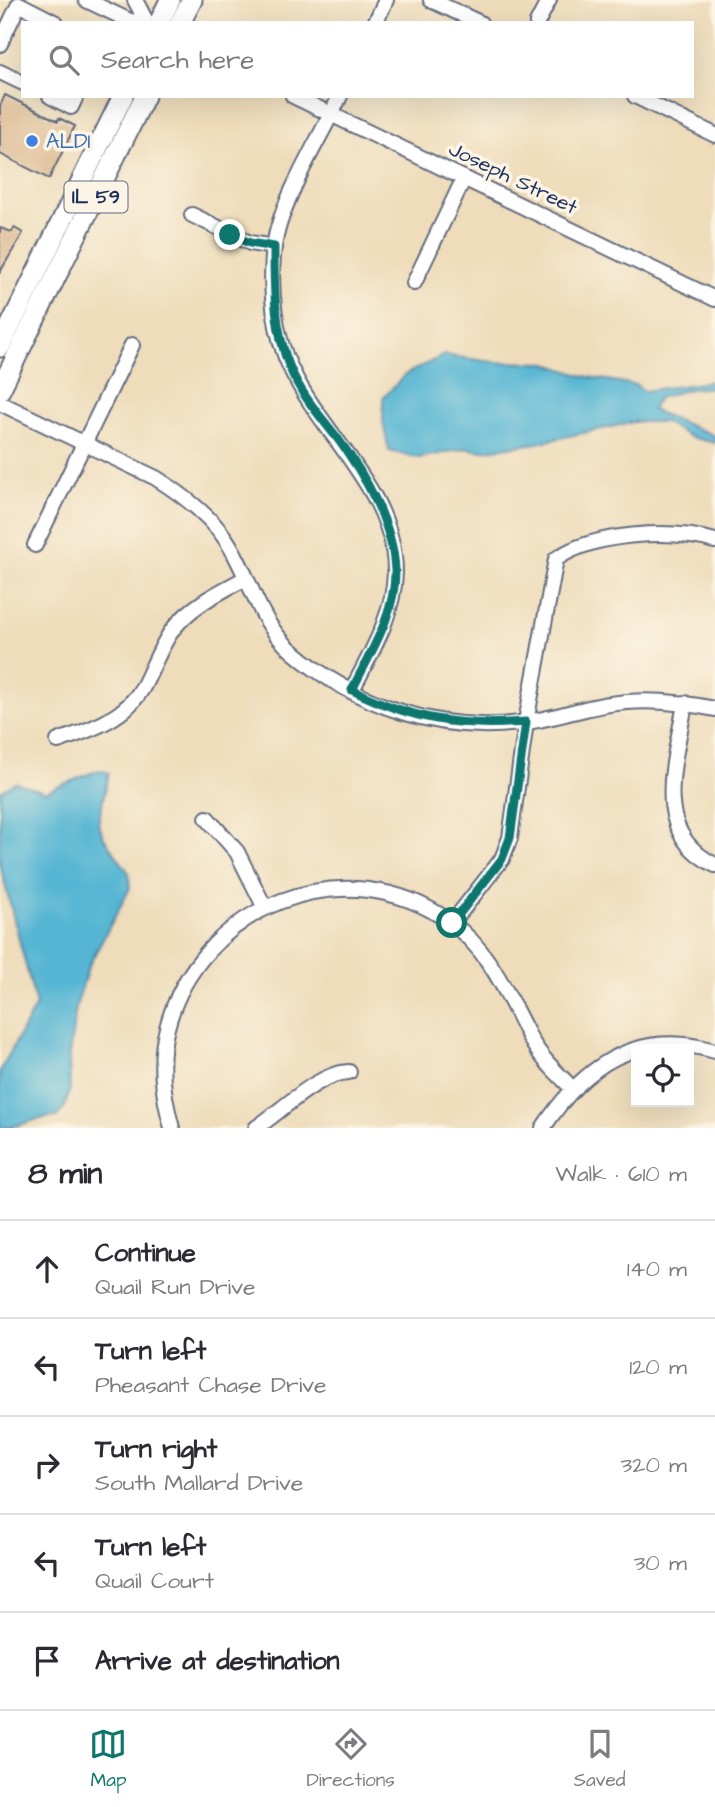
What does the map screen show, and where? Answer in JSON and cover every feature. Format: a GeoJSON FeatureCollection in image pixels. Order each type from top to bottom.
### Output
{"type":"FeatureCollection","features":[{"type":"Feature","properties":{"kind":"main road"},"geometry":{"type":"LineString","coordinates":[[152,21],[170,0]]}},
{"type":"Feature","properties":{"kind":"main road"},"geometry":{"type":"LineString","coordinates":[[181,21],[192,0]]}},
{"type":"Feature","properties":{"kind":"main road","name":"IL 59"},"geometry":{"type":"LineString","coordinates":[[0,347],[122,98]]}},
{"type":"Feature","properties":{"kind":"main road","name":"IL 59"},"geometry":{"type":"LineString","coordinates":[[0,390],[144,98]]}},
{"type":"Feature","properties":{"kind":"street"},"geometry":{"type":"LineString","coordinates":[[86,0],[130,21]]}},
{"type":"Feature","properties":{"kind":"street"},"geometry":{"type":"LineString","coordinates":[[135,0],[150,21]]}},
{"type":"Feature","properties":{"kind":"street"},"geometry":{"type":"LineString","coordinates":[[376,21],[386,0]]}},
{"type":"Feature","properties":{"kind":"street"},"geometry":{"type":"LineString","coordinates":[[431,0],[476,21]]}},
{"type":"Feature","properties":{"kind":"street"},"geometry":{"type":"LineString","coordinates":[[538,21],[549,0]]}},
{"type":"Feature","properties":{"kind":"street"},"geometry":{"type":"LineString","coordinates":[[0,44],[4,24],[19,4],[52,21]]}},
{"type":"Feature","properties":{"kind":"street"},"geometry":{"type":"LineString","coordinates":[[0,72],[21,82]]}},
{"type":"Feature","properties":{"kind":"street"},"geometry":{"type":"LineString","coordinates":[[54,98],[71,107],[75,98]]}},
{"type":"Feature","properties":{"kind":"street","name":"Joseph Street"},"geometry":{"type":"LineString","coordinates":[[297,98],[715,299]]}},
{"type":"Feature","properties":{"kind":"street"},"geometry":{"type":"LineString","coordinates":[[339,98],[281,221],[274,247],[274,296],[279,334],[290,370],[311,405],[358,468],[388,533],[395,571],[384,628],[352,690]]}},
{"type":"Feature","properties":{"kind":"street"},"geometry":{"type":"LineString","coordinates":[[639,98],[715,135]]}},
{"type":"Feature","properties":{"kind":"street"},"geometry":{"type":"LineString","coordinates":[[414,283],[464,177]]}},
{"type":"Feature","properties":{"kind":"street"},"geometry":{"type":"LineString","coordinates":[[192,215],[250,243],[274,247]]}},
{"type":"Feature","properties":{"kind":"street"},"geometry":{"type":"LineString","coordinates":[[35,545],[132,345]]}},
{"type":"Feature","properties":{"kind":"street"},"geometry":{"type":"LineString","coordinates":[[0,403],[156,478],[187,499],[227,542],[261,615],[289,649],[318,671],[389,709],[422,718],[490,725],[526,722],[612,703],[684,703],[715,709]]}},
{"type":"Feature","properties":{"kind":"street"},"geometry":{"type":"LineString","coordinates":[[452,923],[502,859],[510,838],[526,722],[556,559],[569,550],[638,535],[674,534],[715,541]]}},
{"type":"Feature","properties":{"kind":"street"},"geometry":{"type":"LineString","coordinates":[[58,741],[97,728],[125,710],[141,690],[174,629],[204,601],[244,579]]}},
{"type":"Feature","properties":{"kind":"street"},"geometry":{"type":"LineString","coordinates":[[684,703],[670,804],[676,827],[687,846],[715,864]]}},
{"type":"Feature","properties":{"kind":"street"},"geometry":{"type":"LineString","coordinates":[[206,818],[237,852],[264,906]]}},
{"type":"Feature","properties":{"kind":"street"},"geometry":{"type":"LineString","coordinates":[[172,1128],[164,1098],[161,1063],[166,1029],[176,1000],[191,971],[210,947],[235,925],[264,906],[298,894],[351,887],[408,900],[452,923],[493,967],[531,1041],[572,1088]]}},
{"type":"Feature","properties":{"kind":"street"},"geometry":{"type":"LineString","coordinates":[[542,1128],[572,1088],[606,1061],[652,1045],[676,1043],[715,1051]]}},
{"type":"Feature","properties":{"kind":"street"},"geometry":{"type":"LineString","coordinates":[[256,1128],[320,1080],[335,1073],[349,1072]]}},
{"type":"Feature","properties":{"kind":"water"},"geometry":{"type":"Polygon","coordinates":[[[444,355],[493,362],[545,363],[583,376],[636,385],[644,391],[715,381],[715,387],[690,389],[658,398],[652,410],[715,436],[715,443],[690,437],[664,422],[634,422],[537,443],[480,451],[468,448],[419,458],[389,451],[383,422],[383,398],[406,374],[444,355]]]}},
{"type":"Feature","properties":{"kind":"water"},"geometry":{"type":"Polygon","coordinates":[[[98,770],[109,773],[98,823],[104,838],[129,873],[130,888],[88,967],[76,1007],[69,1055],[70,1089],[65,1107],[57,1117],[0,1128],[0,1071],[36,1005],[0,865],[0,792],[15,782],[45,792],[98,770]]]}},
{"type":"Feature","properties":{"kind":"building","name":"ALDI"},"geometry":{"type":"Polygon","coordinates":[[[5,95],[58,121],[59,118],[75,126],[49,179],[0,154],[0,106],[5,95]]]}},
{"type":"Feature","properties":{"kind":"building"},"geometry":{"type":"Polygon","coordinates":[[[0,228],[12,232],[14,228],[23,233],[0,272],[0,228]]]}},
{"type":"Feature","properties":{"kind":"place","name":"ALDI"},"geometry":{"type":"Point","coordinates":[32,141]}},
{"type":"Feature","properties":{"kind":"route"},"geometry":{"type":"LineString","coordinates":[[230,235],[250,243],[274,247],[274,296],[279,334],[290,370],[311,405],[358,468],[388,533],[395,571],[391,600],[384,628],[352,690],[389,709],[454,724],[526,722],[510,838],[502,859],[452,923]]}}]}
